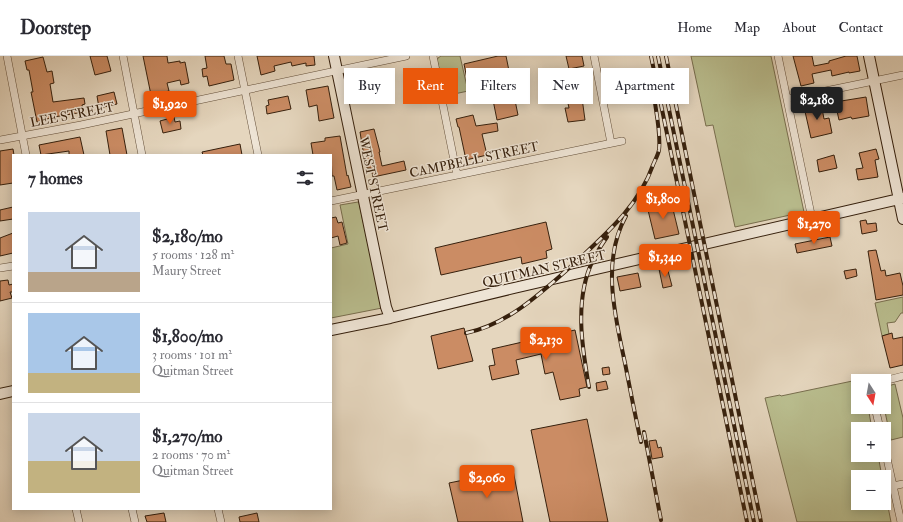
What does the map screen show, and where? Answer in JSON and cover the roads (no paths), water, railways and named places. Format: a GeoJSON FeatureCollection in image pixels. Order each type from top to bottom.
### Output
{"type":"FeatureCollection","features":[{"type":"Feature","properties":{"kind":"main road","name":"WEST STREET"},"geometry":{"type":"LineString","coordinates":[[334,56],[386,307],[390,318]]}},
{"type":"Feature","properties":{"kind":"main road"},"geometry":{"type":"LineString","coordinates":[[869,56],[901,199],[903,219]]}},
{"type":"Feature","properties":{"kind":"main road","name":"QUITMAN STREET"},"geometry":{"type":"LineString","coordinates":[[332,330],[390,318],[901,199]]}},
{"type":"Feature","properties":{"kind":"main road"},"geometry":{"type":"LineString","coordinates":[[0,394],[12,391]]}},
{"type":"Feature","properties":{"kind":"street"},"geometry":{"type":"LineString","coordinates":[[6,56],[26,154]]}},
{"type":"Feature","properties":{"kind":"street"},"geometry":{"type":"LineString","coordinates":[[123,56],[142,154]]}},
{"type":"Feature","properties":{"kind":"street"},"geometry":{"type":"LineString","coordinates":[[238,56],[258,154]]}},
{"type":"Feature","properties":{"kind":"street","name":"LEE STREET"},"geometry":{"type":"LineString","coordinates":[[0,140],[406,56]]}},
{"type":"Feature","properties":{"kind":"street"},"geometry":{"type":"LineString","coordinates":[[433,56],[457,175]]}},
{"type":"Feature","properties":{"kind":"street"},"geometry":{"type":"LineString","coordinates":[[594,56],[611,143]]}},
{"type":"Feature","properties":{"kind":"street"},"geometry":{"type":"LineString","coordinates":[[778,56],[812,219]]}},
{"type":"Feature","properties":{"kind":"street"},"geometry":{"type":"LineString","coordinates":[[787,99],[903,75]]}},
{"type":"Feature","properties":{"kind":"street","name":"CAMPBELL STREET"},"geometry":{"type":"LineString","coordinates":[[332,200],[622,141]]}},
{"type":"Feature","properties":{"kind":"street"},"geometry":{"type":"LineString","coordinates":[[0,268],[12,266]]}},
{"type":"Feature","properties":{"kind":"street"},"geometry":{"type":"LineString","coordinates":[[891,379],[903,376]]}},
{"type":"Feature","properties":{"kind":"street"},"geometry":{"type":"LineString","coordinates":[[888,462],[901,522]]}},
{"type":"Feature","properties":{"kind":"street"},"geometry":{"type":"LineString","coordinates":[[893,486],[903,484]]}},
{"type":"Feature","properties":{"kind":"street"},"geometry":{"type":"LineString","coordinates":[[76,510],[79,522]]}},
{"type":"Feature","properties":{"kind":"street"},"geometry":{"type":"LineString","coordinates":[[132,510],[135,522]]}},
{"type":"Feature","properties":{"kind":"street"},"geometry":{"type":"LineString","coordinates":[[218,510],[221,522]]}},
{"type":"Feature","properties":{"kind":"railway"},"geometry":{"type":"LineString","coordinates":[[651,56],[747,522]]}},
{"type":"Feature","properties":{"kind":"railway"},"geometry":{"type":"LineString","coordinates":[[658,56],[754,522]]}},
{"type":"Feature","properties":{"kind":"railway"},"geometry":{"type":"LineString","coordinates":[[666,56],[761,522]]}},
{"type":"Feature","properties":{"kind":"railway"},"geometry":{"type":"LineString","coordinates":[[466,333],[497,322],[512,314],[539,294],[589,250],[631,205],[640,193],[659,150],[659,130],[655,104]]}},
{"type":"Feature","properties":{"kind":"railway"},"geometry":{"type":"LineString","coordinates":[[626,216],[618,233],[614,251],[612,289],[617,327],[641,442]]}},
{"type":"Feature","properties":{"kind":"railway"},"geometry":{"type":"LineString","coordinates":[[589,387],[582,340],[581,323],[583,291],[593,260],[607,237]]}},
{"type":"Feature","properties":{"kind":"railway"},"geometry":{"type":"LineString","coordinates":[[644,432],[661,520]]}}]}
